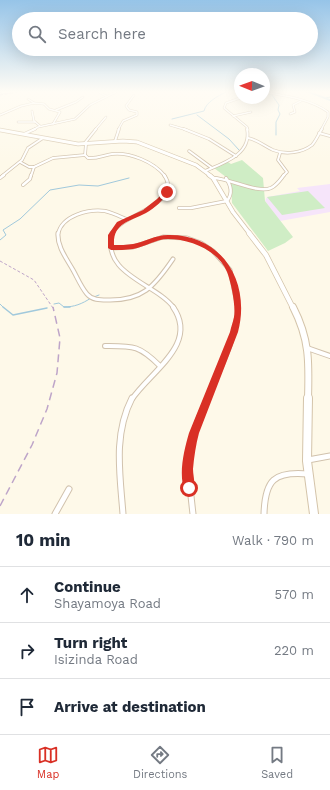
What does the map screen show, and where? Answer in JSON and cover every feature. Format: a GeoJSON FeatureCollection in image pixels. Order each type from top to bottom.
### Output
{"type":"FeatureCollection","features":[{"type":"Feature","properties":{"kind":"street"},"geometry":{"type":"LineString","coordinates":[[33,116],[35,122],[40,126]]}},
{"type":"Feature","properties":{"kind":"street"},"geometry":{"type":"LineString","coordinates":[[53,124],[58,116]]}},
{"type":"Feature","properties":{"kind":"street"},"geometry":{"type":"LineString","coordinates":[[24,134],[40,126],[76,118],[78,116]]}},
{"type":"Feature","properties":{"kind":"street"},"geometry":{"type":"LineString","coordinates":[[115,141],[117,132],[123,121],[137,116]]}},
{"type":"Feature","properties":{"kind":"street"},"geometry":{"type":"LineString","coordinates":[[205,172],[236,156],[245,147],[248,138],[247,127],[233,116]]}},
{"type":"Feature","properties":{"kind":"street"},"geometry":{"type":"LineString","coordinates":[[248,138],[260,141],[280,153],[288,153],[312,145],[328,116]]}},
{"type":"Feature","properties":{"kind":"street"},"geometry":{"type":"LineString","coordinates":[[85,155],[85,144],[88,138],[106,117]]}},
{"type":"Feature","properties":{"kind":"street"},"geometry":{"type":"LineString","coordinates":[[18,122],[35,122]]}},
{"type":"Feature","properties":{"kind":"street"},"geometry":{"type":"LineString","coordinates":[[170,125],[184,128],[209,139],[236,156]]}},
{"type":"Feature","properties":{"kind":"street"},"geometry":{"type":"LineString","coordinates":[[0,130],[85,144],[115,141],[129,141],[144,144],[189,162],[213,178],[227,201],[266,255],[297,314],[308,348],[307,460],[314,514]]}},
{"type":"Feature","properties":{"kind":"street"},"geometry":{"type":"LineString","coordinates":[[319,133],[330,136]]}},
{"type":"Feature","properties":{"kind":"street"},"geometry":{"type":"LineString","coordinates":[[0,178],[20,162],[28,148],[43,138]]}},
{"type":"Feature","properties":{"kind":"street"},"geometry":{"type":"LineString","coordinates":[[189,151],[212,168]]}},
{"type":"Feature","properties":{"kind":"street"},"geometry":{"type":"LineString","coordinates":[[213,178],[226,178],[258,190],[270,189],[277,185],[287,172],[278,160],[280,153]]}},
{"type":"Feature","properties":{"kind":"street"},"geometry":{"type":"LineString","coordinates":[[20,162],[29,167],[34,167],[53,158],[85,155],[92,159],[114,154],[131,155],[159,170],[166,178],[168,187],[163,196],[145,211],[119,223],[112,231],[110,240],[111,248],[120,267],[176,309],[181,322],[182,333],[176,348],[132,399],[126,411],[120,430],[118,463],[123,514]]}},
{"type":"Feature","properties":{"kind":"street"},"geometry":{"type":"LineString","coordinates":[[23,186],[30,179],[34,167]]}},
{"type":"Feature","properties":{"kind":"street"},"geometry":{"type":"LineString","coordinates":[[179,208],[191,208],[227,201],[231,195],[230,185],[226,178]]}},
{"type":"Feature","properties":{"kind":"street"},"geometry":{"type":"LineString","coordinates":[[126,219],[103,211],[82,213],[68,220],[61,226],[58,238],[59,243],[87,294],[92,298],[103,300],[132,298],[139,296],[148,288],[173,259]]}},
{"type":"Feature","properties":{"kind":"street"},"geometry":{"type":"LineString","coordinates":[[111,248],[133,247],[163,237],[187,238],[201,243],[213,251],[224,262],[231,273],[238,304],[238,317],[232,337],[194,433],[190,447],[188,468],[193,514]]}},
{"type":"Feature","properties":{"kind":"street"},"geometry":{"type":"LineString","coordinates":[[105,346],[133,346],[140,348],[146,351],[160,366]]}},
{"type":"Feature","properties":{"kind":"street"},"geometry":{"type":"LineString","coordinates":[[308,348],[330,356]]}},
{"type":"Feature","properties":{"kind":"street"},"geometry":{"type":"LineString","coordinates":[[307,460],[330,456]]}},
{"type":"Feature","properties":{"kind":"street"},"geometry":{"type":"LineString","coordinates":[[264,514],[266,495],[270,481],[277,475],[286,472],[308,474]]}},
{"type":"Feature","properties":{"kind":"street"},"geometry":{"type":"LineString","coordinates":[[55,514],[68,489]]}},
{"type":"Feature","properties":{"kind":"shaded area"},"geometry":{"type":"Polygon","coordinates":[[[330,184],[330,212],[280,221],[265,201],[267,197],[300,191],[297,188],[330,184]]]}},
{"type":"Feature","properties":{"kind":"green space"},"geometry":{"type":"Polygon","coordinates":[[[242,160],[263,178],[265,201],[293,237],[285,243],[268,251],[232,203],[231,184],[226,177],[214,168],[228,162],[231,164],[242,160]]]}},
{"type":"Feature","properties":{"kind":"green space"},"geometry":{"type":"Polygon","coordinates":[[[308,191],[325,208],[282,215],[267,197],[308,191]]]}},
{"type":"Feature","properties":{"kind":"waterway"},"geometry":{"type":"LineString","coordinates":[[172,119],[184,116]]}},
{"type":"Feature","properties":{"kind":"waterway"},"geometry":{"type":"LineString","coordinates":[[198,116],[229,139],[239,150]]}},
{"type":"Feature","properties":{"kind":"waterway"},"geometry":{"type":"LineString","coordinates":[[276,135],[276,122],[279,116]]}},
{"type":"Feature","properties":{"kind":"waterway"},"geometry":{"type":"LineString","coordinates":[[0,240],[6,235],[3,230],[20,219],[50,190],[79,185],[98,186],[129,178]]}},
{"type":"Feature","properties":{"kind":"waterway"},"geometry":{"type":"LineString","coordinates":[[94,297],[99,295]]}},
{"type":"Feature","properties":{"kind":"waterway"},"geometry":{"type":"LineString","coordinates":[[64,307],[81,303],[91,298]]}},
{"type":"Feature","properties":{"kind":"waterway"},"geometry":{"type":"LineString","coordinates":[[54,304],[59,303],[64,307]]}},
{"type":"Feature","properties":{"kind":"waterway"},"geometry":{"type":"LineString","coordinates":[[0,304],[3,307]]}},
{"type":"Feature","properties":{"kind":"waterway"},"geometry":{"type":"LineString","coordinates":[[3,307],[13,315],[47,308]]}},
{"type":"Feature","properties":{"kind":"waterway"},"geometry":{"type":"LineString","coordinates":[[64,307],[70,307]]}},
{"type":"Feature","properties":{"kind":"railway"},"geometry":{"type":"LineString","coordinates":[[0,261],[34,280],[53,308]]}},
{"type":"Feature","properties":{"kind":"railway"},"geometry":{"type":"LineString","coordinates":[[0,506],[32,445],[47,409],[57,373],[60,338],[53,307]]}},
{"type":"Feature","properties":{"kind":"route"},"geometry":{"type":"LineString","coordinates":[[167,192],[145,211],[124,220],[114,228],[110,240],[111,248],[133,247],[158,238],[168,237],[187,238],[201,243],[219,256],[230,270],[238,304],[238,317],[234,332],[194,433],[190,447],[188,468],[189,488]]}}]}
